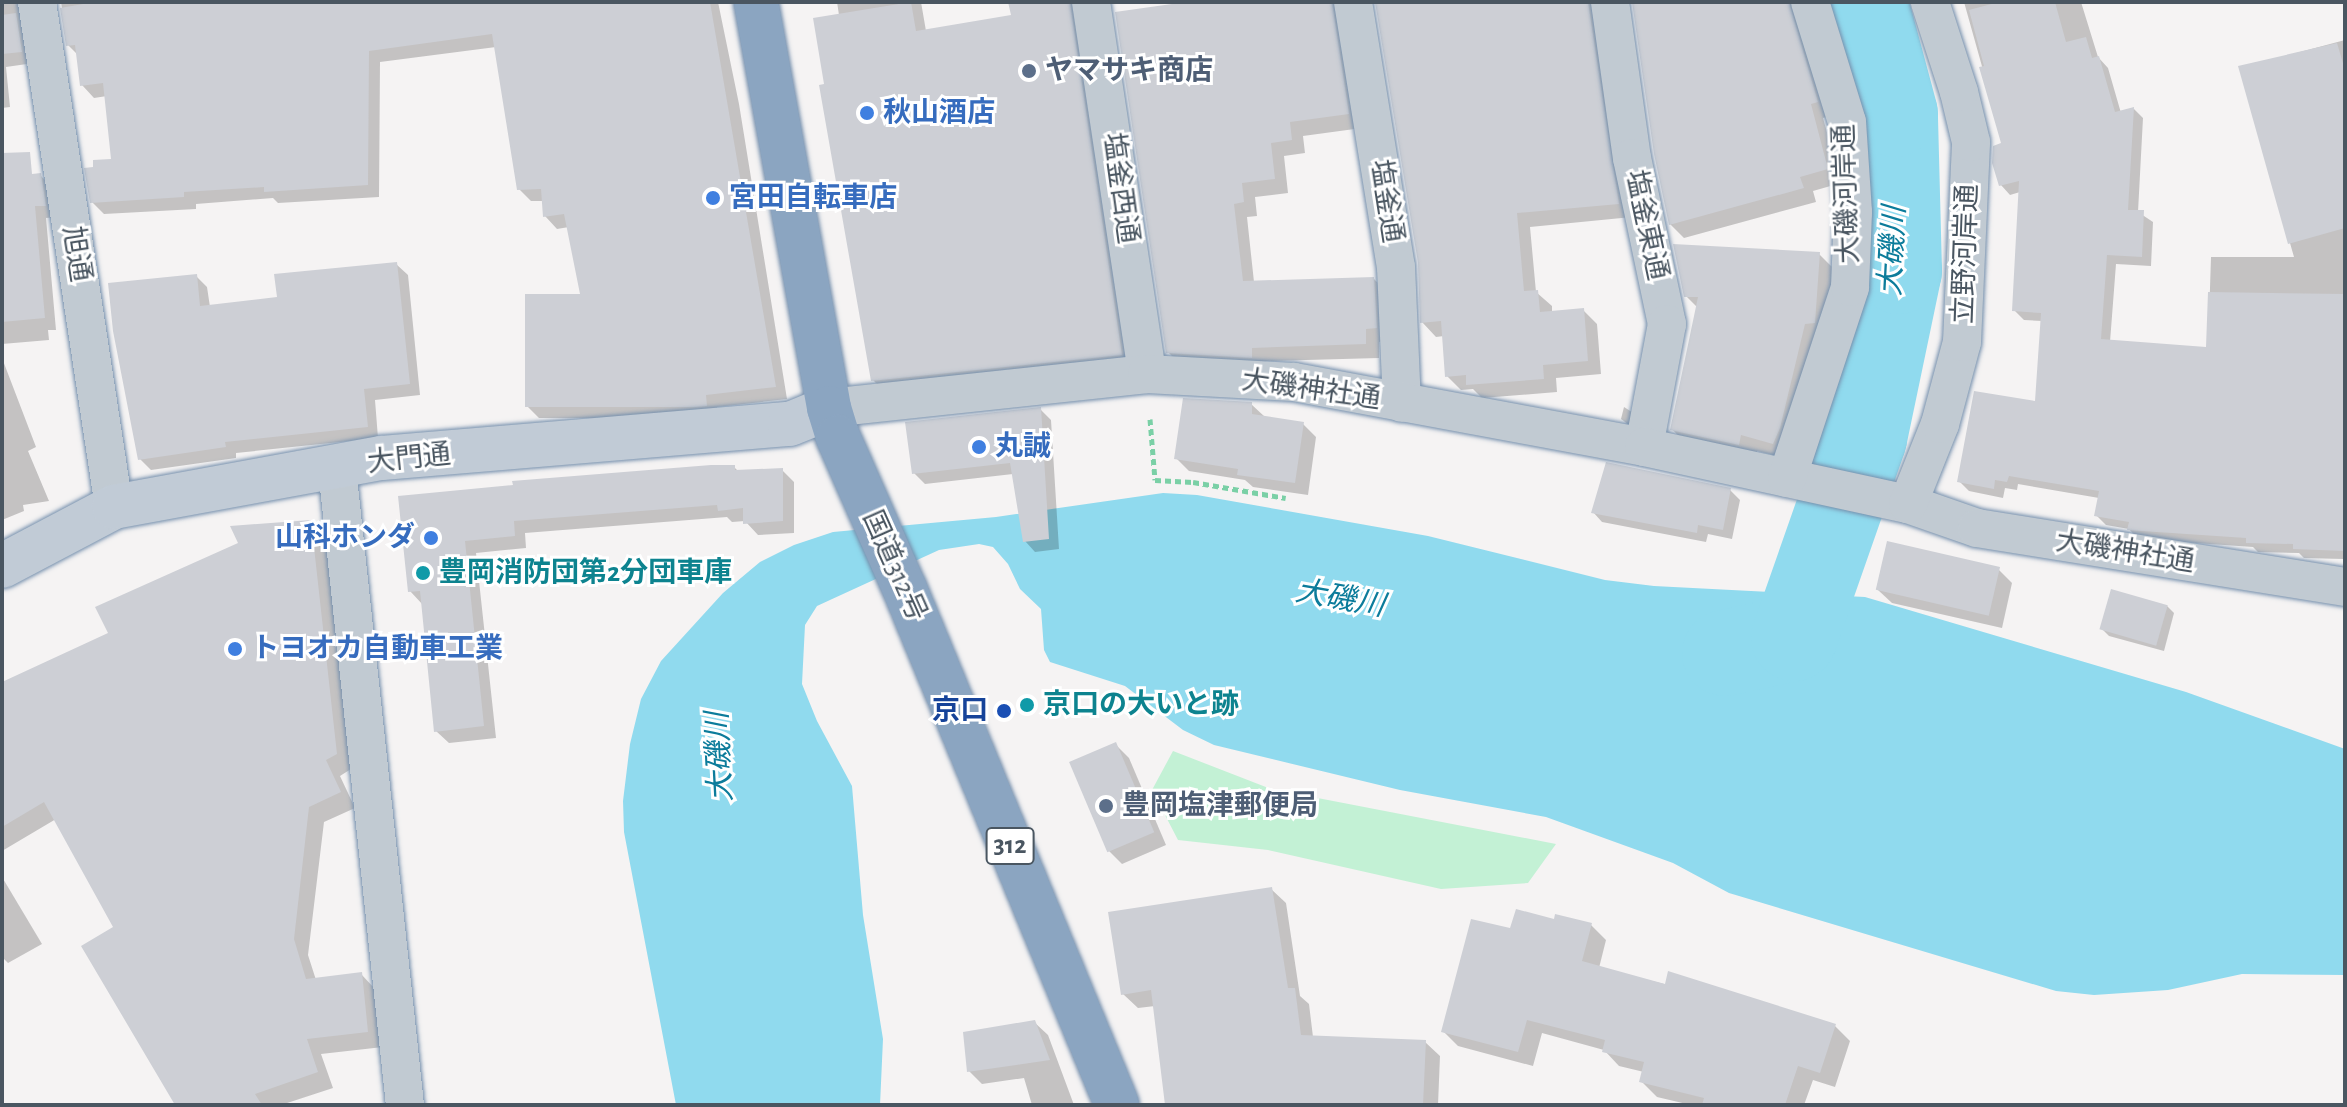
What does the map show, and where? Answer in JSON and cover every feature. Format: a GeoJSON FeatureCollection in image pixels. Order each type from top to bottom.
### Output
{"type":"FeatureCollection","features":[{"type":"Feature","properties":{"kind":"highway","name":"国道312号"},"geometry":{"type":"LineString","coordinates":[[756,2],[834,422],[1117,1105]]}},
{"type":"Feature","properties":{"kind":"street","name":"旭通"},"geometry":{"type":"LineString","coordinates":[[37,2],[114,507]]}},
{"type":"Feature","properties":{"kind":"street","name":"塩釜西通"},"geometry":{"type":"LineString","coordinates":[[1091,2],[1147,374]]}},
{"type":"Feature","properties":{"kind":"street","name":"塩釜通"},"geometry":{"type":"LineString","coordinates":[[1353,2],[1396,267],[1402,403]]}},
{"type":"Feature","properties":{"kind":"street","name":"塩釜東通"},"geometry":{"type":"LineString","coordinates":[[1610,2],[1632,158],[1667,324],[1644,447]]}},
{"type":"Feature","properties":{"kind":"street","name":"大磯河岸通"},"geometry":{"type":"LineString","coordinates":[[1787,478],[1850,287],[1853,212],[1847,122],[1810,2]]}},
{"type":"Feature","properties":{"kind":"street","name":"立野河岸通"},"geometry":{"type":"LineString","coordinates":[[1898,502],[1940,424],[1962,342],[1971,142],[1959,92],[1930,2]]}},
{"type":"Feature","properties":{"kind":"street","name":"大磯神社通"},"geometry":{"type":"LineString","coordinates":[[834,422],[1147,374],[1294,382],[1644,447],[1898,502],[1977,528],[2345,587]]}},
{"type":"Feature","properties":{"kind":"street","name":"大門通"},"geometry":{"type":"LineString","coordinates":[[2,566],[114,507],[382,458],[834,422]]}},
{"type":"Feature","properties":{"kind":"street"},"geometry":{"type":"LineString","coordinates":[[337,468],[405,1105]]}},
{"type":"Feature","properties":{"kind":"path"},"geometry":{"type":"LineString","coordinates":[[1147,374],[1155,480],[1193,482],[1286,498]]}},
{"type":"Feature","properties":{"kind":"green space"},"geometry":{"type":"Polygon","coordinates":[[[1173,751],[1271,789],[1556,844],[1528,883],[1441,889],[1268,850],[1178,840],[1152,790],[1173,751]]]}},
{"type":"Feature","properties":{"kind":"water"},"geometry":{"type":"Polygon","coordinates":[[[1163,493],[1197,495],[1428,536],[1605,580],[1654,586],[1865,597],[2186,692],[2345,749],[2345,975],[2242,974],[2168,990],[2094,995],[2056,991],[1729,893],[1673,863],[1546,817],[1400,790],[1214,745],[1183,730],[1125,686],[1050,662],[1044,650],[1041,609],[1020,589],[1008,564],[993,547],[979,544],[939,550],[817,606],[805,625],[802,684],[817,721],[852,786],[863,915],[883,1039],[880,1105],[676,1105],[624,832],[623,801],[630,744],[641,699],[661,661],[723,593],[760,562],[794,545],[833,532],[996,517],[1163,493]]]}},
{"type":"Feature","properties":{"kind":"building"},"geometry":{"type":"Polygon","coordinates":[[[95,2],[710,2],[776,387],[706,395],[707,406],[696,407],[525,407],[525,294],[580,294],[564,214],[543,217],[541,189],[517,190],[492,34],[369,51],[368,185],[264,192],[264,187],[184,192],[184,197],[90,203],[84,168],[93,167],[93,160],[111,159],[103,83],[80,86],[75,45],[66,46],[60,8],[95,2]]]}},
{"type":"Feature","properties":{"kind":"building"},"geometry":{"type":"Polygon","coordinates":[[[911,2],[916,31],[1011,15],[1008,2],[1070,2],[1122,355],[871,381],[819,85],[824,84],[813,18],[911,2]]]}},
{"type":"Feature","properties":{"kind":"building"},"geometry":{"type":"Polygon","coordinates":[[[1186,2],[1332,2],[1349,114],[1290,122],[1292,140],[1271,143],[1275,179],[1242,183],[1244,202],[1234,204],[1243,281],[1374,277],[1377,328],[1366,329],[1366,344],[1252,348],[1252,358],[1166,353],[1115,12],[1186,2]]]}},
{"type":"Feature","properties":{"kind":"building"},"geometry":{"type":"Polygon","coordinates":[[[1375,2],[1588,2],[1619,204],[1517,213],[1524,291],[1538,290],[1540,312],[1584,308],[1588,361],[1543,365],[1544,379],[1466,385],[1466,375],[1445,377],[1441,321],[1420,323],[1418,263],[1375,2]]]}},
{"type":"Feature","properties":{"kind":"building"},"geometry":{"type":"Polygon","coordinates":[[[1632,2],[1789,2],[1818,102],[1811,104],[1828,169],[1800,177],[1804,188],[1669,225],[1654,154],[1632,2]]]}},
{"type":"Feature","properties":{"kind":"building"},"geometry":{"type":"Polygon","coordinates":[[[1999,2],[2055,2],[2066,42],[2086,37],[2092,58],[2099,56],[2115,112],[2134,107],[2128,210],[2144,210],[2142,257],[2107,255],[2101,339],[2206,347],[2208,292],[2345,294],[2345,551],[2293,549],[2293,544],[2246,543],[2246,538],[2127,530],[2129,522],[2094,516],[2099,491],[2009,476],[2007,482],[1995,480],[1994,489],[1957,482],[1974,391],[2035,401],[2041,313],[2012,311],[2019,181],[1999,186],[1992,163],[1993,146],[2001,143],[1979,67],[1984,66],[1969,10],[1999,2]]]}},
{"type":"Feature","properties":{"kind":"building"},"geometry":{"type":"Polygon","coordinates":[[[16,13],[22,52],[2,54],[2,15],[16,13]]]}},
{"type":"Feature","properties":{"kind":"building"},"geometry":{"type":"Polygon","coordinates":[[[2337,43],[2345,70],[2345,228],[2288,244],[2238,66],[2337,43]]]}},
{"type":"Feature","properties":{"kind":"building"},"geometry":{"type":"Polygon","coordinates":[[[30,152],[32,174],[41,173],[46,206],[35,206],[45,318],[2,322],[2,153],[30,152]]]}},
{"type":"Feature","properties":{"kind":"building"},"geometry":{"type":"Polygon","coordinates":[[[1673,244],[1820,252],[1815,323],[1805,324],[1780,428],[1773,444],[1741,435],[1739,445],[1670,430],[1698,297],[1684,297],[1673,244]]]}},
{"type":"Feature","properties":{"kind":"building"},"geometry":{"type":"Polygon","coordinates":[[[397,262],[410,384],[364,389],[368,427],[225,442],[226,447],[138,460],[113,331],[108,283],[197,274],[200,306],[277,297],[274,274],[397,262]]]}},
{"type":"Feature","properties":{"kind":"building"},"geometry":{"type":"Polygon","coordinates":[[[1183,398],[1252,402],[1252,414],[1304,422],[1295,483],[1237,475],[1238,469],[1174,459],[1183,398]]]}},
{"type":"Feature","properties":{"kind":"building"},"geometry":{"type":"Polygon","coordinates":[[[1041,407],[1049,539],[1023,542],[1010,463],[912,474],[905,422],[1041,407]]]}},
{"type":"Feature","properties":{"kind":"building"},"geometry":{"type":"Polygon","coordinates":[[[1606,462],[1731,488],[1723,530],[1698,525],[1697,533],[1591,513],[1606,462]]]}},
{"type":"Feature","properties":{"kind":"building"},"geometry":{"type":"Polygon","coordinates":[[[735,465],[735,470],[783,468],[783,521],[743,524],[743,508],[718,511],[717,505],[514,521],[515,536],[465,541],[484,726],[434,732],[420,591],[408,592],[398,496],[513,485],[512,481],[735,465]]]}},
{"type":"Feature","properties":{"kind":"building"},"geometry":{"type":"Polygon","coordinates":[[[311,520],[337,754],[326,760],[341,792],[309,807],[294,939],[306,979],[362,972],[368,1032],[307,1039],[318,1072],[255,1094],[262,1105],[175,1105],[81,946],[113,927],[44,802],[2,827],[2,682],[108,633],[95,607],[238,543],[230,526],[311,520]]]}},
{"type":"Feature","properties":{"kind":"building"},"geometry":{"type":"Polygon","coordinates":[[[1887,541],[2000,567],[1989,616],[1876,590],[1887,541]]]}},
{"type":"Feature","properties":{"kind":"building"},"geometry":{"type":"Polygon","coordinates":[[[2111,589],[2168,605],[2156,646],[2099,629],[2111,589]]]}},
{"type":"Feature","properties":{"kind":"building"},"geometry":{"type":"Polygon","coordinates":[[[1116,742],[1154,832],[1107,852],[1069,762],[1116,742]]]}},
{"type":"Feature","properties":{"kind":"building"},"geometry":{"type":"Polygon","coordinates":[[[1272,887],[1288,988],[1295,988],[1301,1035],[1426,1040],[1423,1105],[1165,1105],[1151,990],[1121,995],[1108,912],[1272,887]]]}},
{"type":"Feature","properties":{"kind":"building"},"geometry":{"type":"Polygon","coordinates":[[[1516,909],[1554,919],[1555,914],[1592,923],[1582,961],[1665,984],[1668,971],[1836,1024],[1820,1073],[1798,1066],[1785,1105],[1702,1105],[1704,1098],[1639,1082],[1644,1062],[1602,1052],[1605,1040],[1527,1020],[1518,1052],[1441,1032],[1471,919],[1510,928],[1516,909]]]}},
{"type":"Feature","properties":{"kind":"building"},"geometry":{"type":"Polygon","coordinates":[[[1035,1020],[1050,1060],[967,1072],[963,1032],[1035,1020]]]}},
{"type":"Feature","properties":{"kind":"waterway","name":"大磯川"},"geometry":{"type":"LineString","coordinates":[[1725,653],[1794,638],[1864,438],[1899,271],[1895,114],[1865,2]]}},
{"type":"Feature","properties":{"kind":"place","name":"ヤマサキ商店"},"geometry":{"type":"Point","coordinates":[1029,71]}},
{"type":"Feature","properties":{"kind":"place","name":"秋山酒店"},"geometry":{"type":"Point","coordinates":[867,113]}},
{"type":"Feature","properties":{"kind":"place","name":"宮田自転車店"},"geometry":{"type":"Point","coordinates":[713,198]}},
{"type":"Feature","properties":{"kind":"place","name":"丸誠"},"geometry":{"type":"Point","coordinates":[979,447]}},
{"type":"Feature","properties":{"kind":"place","name":"山科ホンダ"},"geometry":{"type":"Point","coordinates":[431,538]}},
{"type":"Feature","properties":{"kind":"place","name":"豊岡消防団第2分団車庫"},"geometry":{"type":"Point","coordinates":[423,573]}},
{"type":"Feature","properties":{"kind":"place","name":"トヨオカ自動車工業"},"geometry":{"type":"Point","coordinates":[235,649]}},
{"type":"Feature","properties":{"kind":"place","name":"京口の大いと跡"},"geometry":{"type":"Point","coordinates":[1027,705]}},
{"type":"Feature","properties":{"kind":"place","name":"京口"},"geometry":{"type":"Point","coordinates":[1004,711]}},
{"type":"Feature","properties":{"kind":"place","name":"豊岡塩津郵便局"},"geometry":{"type":"Point","coordinates":[1106,806]}}]}
